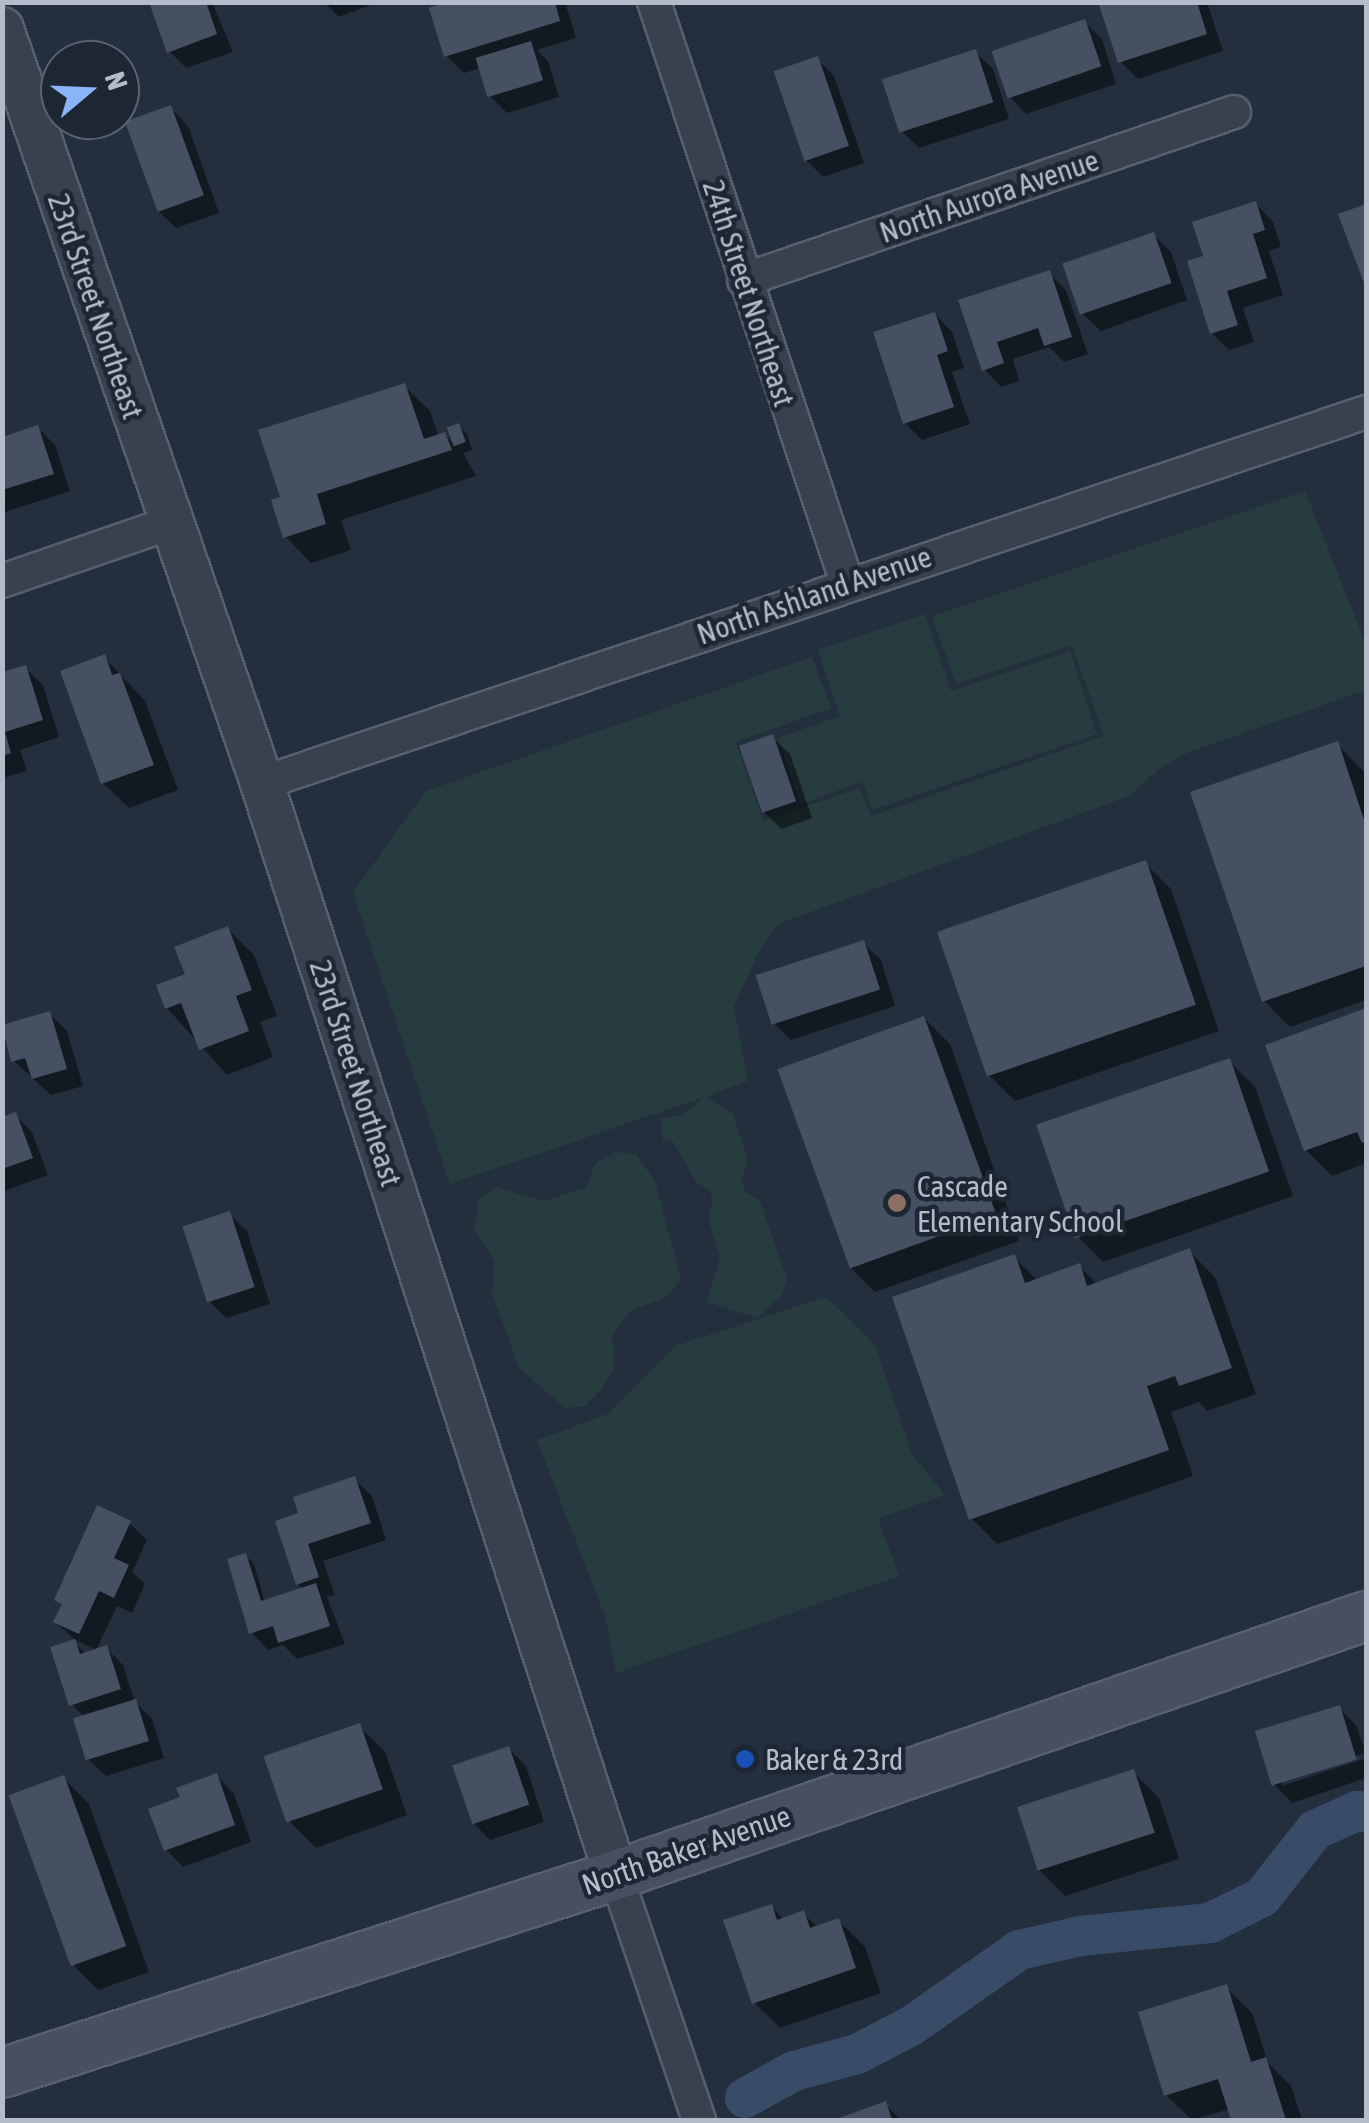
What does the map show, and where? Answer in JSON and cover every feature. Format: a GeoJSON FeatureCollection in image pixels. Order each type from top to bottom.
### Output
{"type":"FeatureCollection","features":[{"type":"Feature","properties":{"kind":"main road","name":"North Baker Avenue"},"geometry":{"type":"LineString","coordinates":[[2,2073],[616,1875],[1366,1616]]}},
{"type":"Feature","properties":{"kind":"street","name":"24th Street Northeast"},"geometry":{"type":"LineString","coordinates":[[654,2],[847,583]]}},
{"type":"Feature","properties":{"kind":"street","name":"23rd Street Northeast"},"geometry":{"type":"LineString","coordinates":[[3,32],[262,782],[699,2120]]}},
{"type":"Feature","properties":{"kind":"street","name":"North Aurora Avenue"},"geometry":{"type":"LineString","coordinates":[[744,280],[1234,112]]}},
{"type":"Feature","properties":{"kind":"street","name":"North Ashland Avenue"},"geometry":{"type":"LineString","coordinates":[[262,782],[1366,412]]}},
{"type":"Feature","properties":{"kind":"street"},"geometry":{"type":"LineString","coordinates":[[2,580],[170,524]]}},
{"type":"Feature","properties":{"kind":"green space"},"geometry":{"type":"Polygon","coordinates":[[[1305,491],[1366,644],[1366,690],[1187,753],[1161,767],[1129,796],[778,924],[758,953],[734,1007],[748,1081],[705,1097],[733,1113],[748,1162],[741,1179],[746,1193],[759,1199],[787,1279],[782,1295],[757,1318],[707,1302],[720,1257],[708,1219],[713,1203],[710,1190],[697,1183],[672,1140],[663,1141],[660,1118],[683,1115],[704,1097],[450,1184],[353,892],[426,791],[812,657],[831,708],[736,742],[763,821],[860,788],[871,816],[1104,736],[1072,645],[956,684],[932,616],[1305,491]]]}},
{"type":"Feature","properties":{"kind":"green space"},"geometry":{"type":"Polygon","coordinates":[[[925,614],[951,691],[1070,651],[1097,734],[872,810],[863,782],[800,804],[778,738],[840,716],[818,650],[925,614]]]}},
{"type":"Feature","properties":{"kind":"green space"},"geometry":{"type":"Polygon","coordinates":[[[616,1152],[636,1155],[655,1181],[681,1280],[665,1298],[630,1311],[612,1336],[615,1366],[601,1390],[585,1406],[565,1408],[519,1368],[492,1293],[494,1261],[474,1229],[479,1199],[496,1187],[544,1201],[586,1187],[595,1164],[616,1152]]]}},
{"type":"Feature","properties":{"kind":"green space"},"geometry":{"type":"Polygon","coordinates":[[[826,1297],[875,1345],[912,1454],[945,1495],[878,1518],[899,1576],[616,1673],[606,1619],[537,1440],[608,1414],[675,1346],[826,1297]]]}},
{"type":"Feature","properties":{"kind":"building"},"geometry":{"type":"Polygon","coordinates":[[[206,2],[217,34],[167,53],[150,5],[206,2]]]}},
{"type":"Feature","properties":{"kind":"building"},"geometry":{"type":"Polygon","coordinates":[[[445,2],[555,2],[560,21],[444,57],[429,8],[445,2]]]}},
{"type":"Feature","properties":{"kind":"building"},"geometry":{"type":"Polygon","coordinates":[[[1098,2],[1197,2],[1207,34],[1118,63],[1098,2]]]}},
{"type":"Feature","properties":{"kind":"building"},"geometry":{"type":"Polygon","coordinates":[[[1085,19],[1101,66],[1008,99],[991,51],[1085,19]]]}},
{"type":"Feature","properties":{"kind":"building"},"geometry":{"type":"Polygon","coordinates":[[[531,41],[543,80],[488,97],[476,58],[531,41]]]}},
{"type":"Feature","properties":{"kind":"building"},"geometry":{"type":"Polygon","coordinates":[[[976,49],[993,102],[899,133],[882,80],[976,49]]]}},
{"type":"Feature","properties":{"kind":"building"},"geometry":{"type":"Polygon","coordinates":[[[818,56],[849,146],[804,161],[774,71],[818,56]]]}},
{"type":"Feature","properties":{"kind":"building"},"geometry":{"type":"Polygon","coordinates":[[[171,105],[204,195],[158,212],[132,140],[140,140],[140,116],[171,105]]]}},
{"type":"Feature","properties":{"kind":"building"},"geometry":{"type":"Polygon","coordinates":[[[1256,201],[1265,230],[1253,234],[1267,278],[1227,291],[1238,325],[1210,334],[1187,261],[1203,256],[1192,222],[1256,201]]]}},
{"type":"Feature","properties":{"kind":"building"},"geometry":{"type":"Polygon","coordinates":[[[1366,204],[1366,288],[1338,214],[1366,204]]]}},
{"type":"Feature","properties":{"kind":"building"},"geometry":{"type":"Polygon","coordinates":[[[1154,232],[1172,283],[1080,315],[1062,264],[1154,232]]]}},
{"type":"Feature","properties":{"kind":"building"},"geometry":{"type":"Polygon","coordinates":[[[1050,270],[1072,337],[1044,346],[1038,328],[997,342],[1004,363],[982,371],[958,300],[1050,270]]]}},
{"type":"Feature","properties":{"kind":"building"},"geometry":{"type":"Polygon","coordinates":[[[935,312],[948,351],[937,355],[954,407],[903,424],[873,332],[935,312]]]}},
{"type":"Feature","properties":{"kind":"building"},"geometry":{"type":"Polygon","coordinates":[[[405,383],[424,439],[445,432],[452,450],[317,494],[326,524],[283,538],[271,500],[280,497],[258,430],[405,383]]]}},
{"type":"Feature","properties":{"kind":"building"},"geometry":{"type":"Polygon","coordinates":[[[459,423],[466,442],[454,446],[447,427],[459,423]]]}},
{"type":"Feature","properties":{"kind":"building"},"geometry":{"type":"Polygon","coordinates":[[[38,425],[54,474],[2,490],[2,437],[38,425]]]}},
{"type":"Feature","properties":{"kind":"building"},"geometry":{"type":"Polygon","coordinates":[[[105,654],[112,675],[120,673],[154,765],[101,784],[60,671],[105,654]]]}},
{"type":"Feature","properties":{"kind":"building"},"geometry":{"type":"Polygon","coordinates":[[[26,665],[43,720],[5,732],[11,753],[2,756],[2,672],[26,665]]]}},
{"type":"Feature","properties":{"kind":"building"},"geometry":{"type":"Polygon","coordinates":[[[773,734],[796,801],[762,813],[739,746],[773,734]]]}},
{"type":"Feature","properties":{"kind":"building"},"geometry":{"type":"Polygon","coordinates":[[[1338,741],[1366,826],[1366,966],[1262,1002],[1190,792],[1338,741]]]}},
{"type":"Feature","properties":{"kind":"building"},"geometry":{"type":"Polygon","coordinates":[[[1146,860],[1196,1005],[987,1077],[937,932],[1146,860]]]}},
{"type":"Feature","properties":{"kind":"building"},"geometry":{"type":"Polygon","coordinates":[[[228,926],[252,990],[236,996],[249,1031],[199,1050],[181,1003],[165,1009],[156,985],[185,974],[174,947],[228,926]]]}},
{"type":"Feature","properties":{"kind":"building"},"geometry":{"type":"Polygon","coordinates":[[[864,940],[880,989],[772,1025],[756,975],[864,940]]]}},
{"type":"Feature","properties":{"kind":"building"},"geometry":{"type":"Polygon","coordinates":[[[1366,1008],[1366,1141],[1362,1143],[1357,1132],[1304,1151],[1265,1045],[1366,1008]]]}},
{"type":"Feature","properties":{"kind":"building"},"geometry":{"type":"Polygon","coordinates":[[[50,1011],[67,1069],[32,1079],[25,1058],[11,1062],[2,1025],[50,1011]]]}},
{"type":"Feature","properties":{"kind":"building"},"geometry":{"type":"Polygon","coordinates":[[[924,1016],[997,1215],[850,1269],[777,1069],[924,1016]]]}},
{"type":"Feature","properties":{"kind":"building"},"geometry":{"type":"Polygon","coordinates":[[[1230,1058],[1269,1171],[1075,1238],[1036,1125],[1230,1058]]]}},
{"type":"Feature","properties":{"kind":"building"},"geometry":{"type":"Polygon","coordinates":[[[16,1112],[33,1158],[2,1169],[2,1117],[16,1112]]]}},
{"type":"Feature","properties":{"kind":"building"},"geometry":{"type":"Polygon","coordinates":[[[230,1211],[255,1287],[207,1303],[182,1226],[230,1211]]]}},
{"type":"Feature","properties":{"kind":"building"},"geometry":{"type":"Polygon","coordinates":[[[1190,1248],[1232,1368],[1179,1386],[1175,1376],[1147,1386],[1169,1450],[969,1520],[892,1297],[1015,1254],[1025,1283],[1080,1263],[1087,1286],[1190,1248]]]}},
{"type":"Feature","properties":{"kind":"building"},"geometry":{"type":"Polygon","coordinates":[[[355,1476],[371,1523],[308,1544],[319,1577],[296,1585],[275,1521],[298,1513],[293,1497],[355,1476]]]}},
{"type":"Feature","properties":{"kind":"building"},"geometry":{"type":"Polygon","coordinates":[[[97,1505],[131,1521],[114,1558],[129,1565],[114,1598],[99,1591],[79,1634],[53,1622],[62,1604],[54,1600],[97,1505]]]}},
{"type":"Feature","properties":{"kind":"building"},"geometry":{"type":"Polygon","coordinates":[[[246,1553],[261,1601],[316,1583],[330,1626],[278,1643],[273,1626],[249,1634],[227,1559],[246,1553]]]}},
{"type":"Feature","properties":{"kind":"building"},"geometry":{"type":"Polygon","coordinates":[[[75,1639],[80,1654],[107,1645],[121,1689],[69,1706],[50,1647],[75,1639]]]}},
{"type":"Feature","properties":{"kind":"building"},"geometry":{"type":"Polygon","coordinates":[[[136,1699],[149,1741],[86,1760],[73,1718],[136,1699]]]}},
{"type":"Feature","properties":{"kind":"building"},"geometry":{"type":"Polygon","coordinates":[[[1340,1705],[1357,1760],[1272,1786],[1255,1731],[1340,1705]]]}},
{"type":"Feature","properties":{"kind":"building"},"geometry":{"type":"Polygon","coordinates":[[[360,1723],[383,1789],[286,1822],[264,1756],[360,1723]]]}},
{"type":"Feature","properties":{"kind":"building"},"geometry":{"type":"Polygon","coordinates":[[[509,1746],[529,1805],[472,1824],[452,1766],[509,1746]]]}},
{"type":"Feature","properties":{"kind":"building"},"geometry":{"type":"Polygon","coordinates":[[[1134,1769],[1155,1833],[1038,1871],[1017,1807],[1134,1769]]]}},
{"type":"Feature","properties":{"kind":"building"},"geometry":{"type":"Polygon","coordinates":[[[217,1773],[235,1825],[164,1851],[148,1809],[180,1797],[176,1788],[217,1773]]]}},
{"type":"Feature","properties":{"kind":"building"},"geometry":{"type":"Polygon","coordinates":[[[64,1775],[126,1946],[71,1966],[9,1795],[64,1775]]]}},
{"type":"Feature","properties":{"kind":"building"},"geometry":{"type":"Polygon","coordinates":[[[772,1904],[777,1920],[804,1910],[810,1928],[839,1918],[856,1968],[752,2004],[723,1920],[772,1904]]]}},
{"type":"Feature","properties":{"kind":"building"},"geometry":{"type":"Polygon","coordinates":[[[1227,1984],[1251,2062],[1266,2057],[1286,2120],[1231,2120],[1218,2079],[1164,2096],[1138,2012],[1227,1984]]]}},
{"type":"Feature","properties":{"kind":"building"},"geometry":{"type":"Polygon","coordinates":[[[886,2101],[892,2120],[834,2120],[886,2101]]]}},
{"type":"Feature","properties":{"kind":"waterway"},"geometry":{"type":"LineString","coordinates":[[745,2098],[794,2071],[857,2054],[911,2026],[1019,1950],[1080,1936],[1210,1923],[1262,1897],[1315,1830],[1357,1811],[1366,1812]]}},
{"type":"Feature","properties":{"kind":"place","name":"Cascade Elementary School"},"geometry":{"type":"Point","coordinates":[897,1203]}},
{"type":"Feature","properties":{"kind":"place","name":"Baker & 23rd"},"geometry":{"type":"Point","coordinates":[745,1759]}}]}
